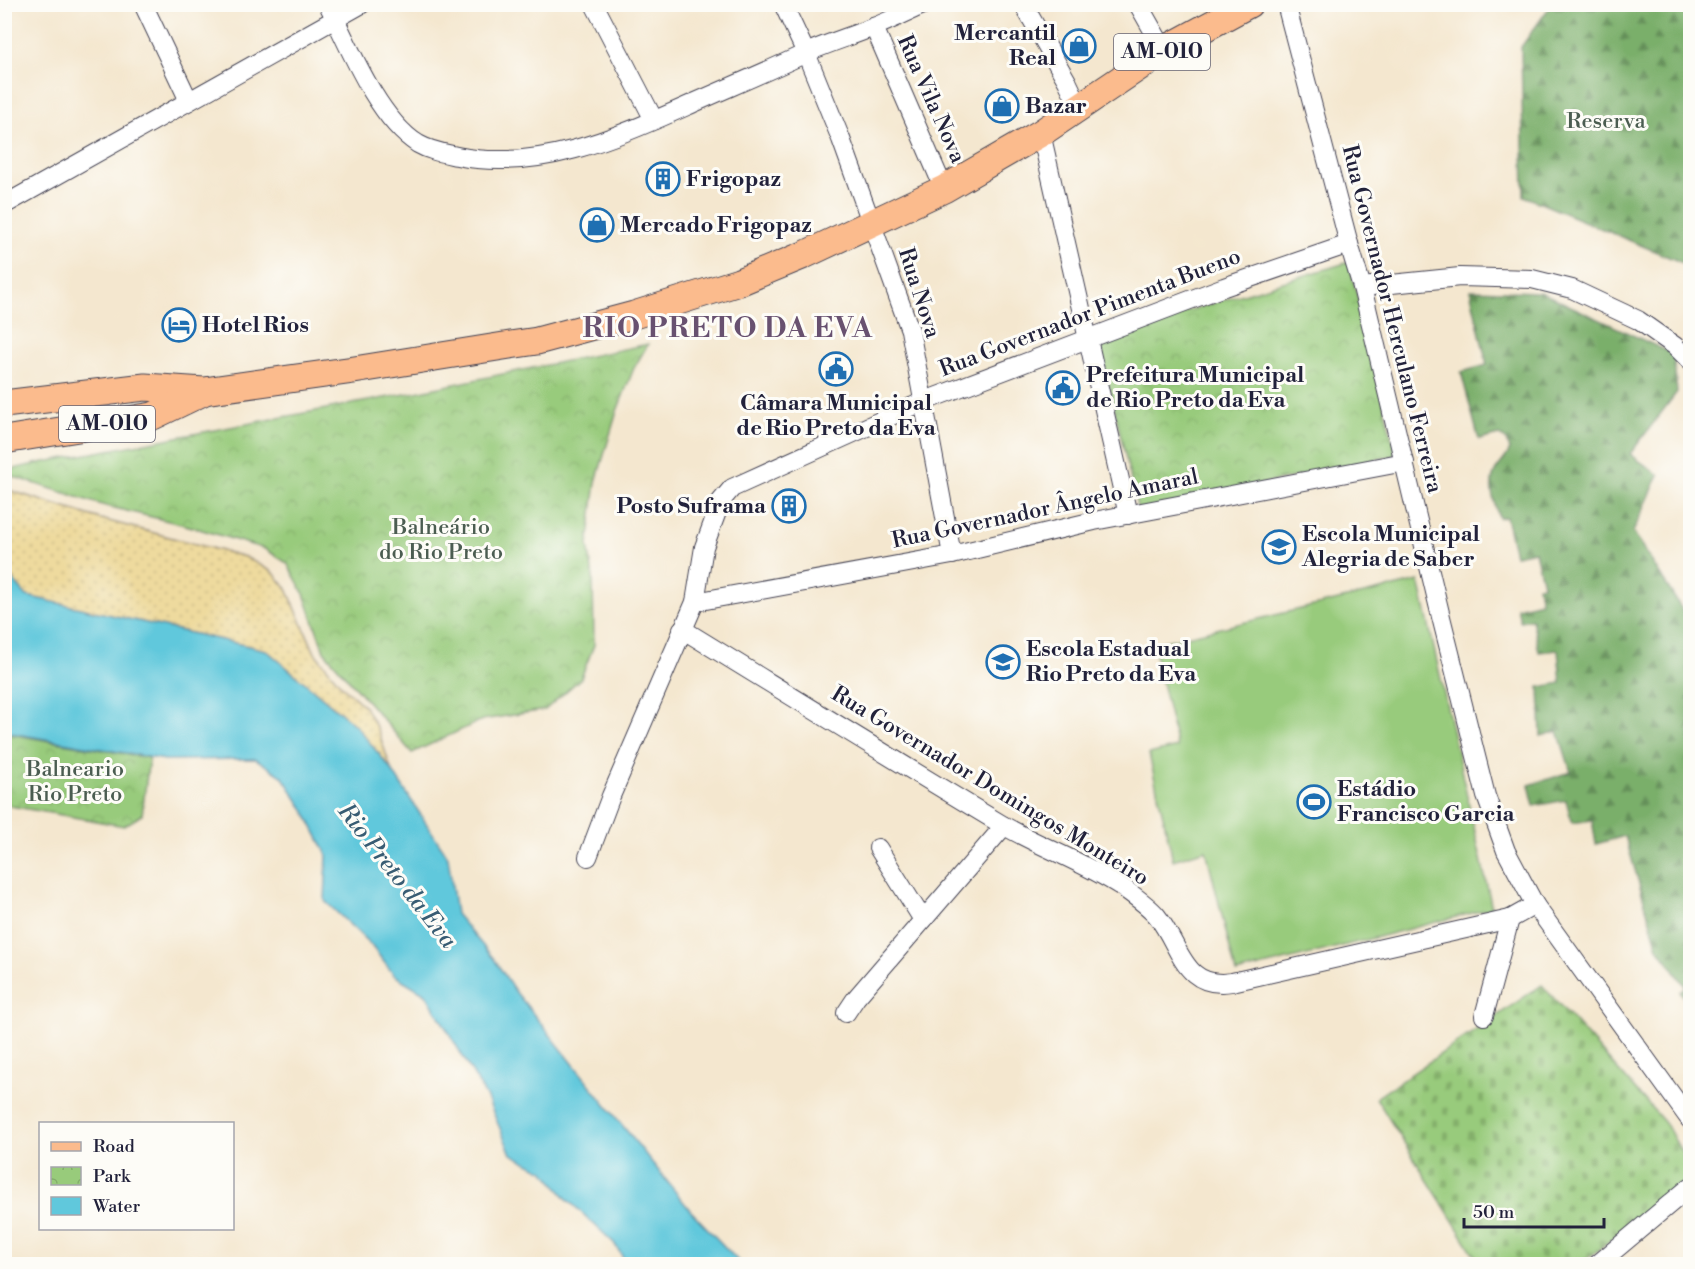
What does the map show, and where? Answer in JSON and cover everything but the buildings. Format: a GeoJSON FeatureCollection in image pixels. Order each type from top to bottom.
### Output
{"type":"FeatureCollection","features":[{"type":"Feature","properties":{"kind":"main road","name":"AM-010"},"geometry":{"type":"LineString","coordinates":[[4,404],[145,387],[204,391],[537,341],[634,315],[739,282],[804,255],[944,189],[1041,133],[1164,50],[1249,4]]}},
{"type":"Feature","properties":{"kind":"main road","name":"AM-010"},"geometry":{"type":"LineString","coordinates":[[4,440],[153,416],[204,391]]}},
{"type":"Feature","properties":{"kind":"street"},"geometry":{"type":"LineString","coordinates":[[143,4],[189,101]]}},
{"type":"Feature","properties":{"kind":"street"},"geometry":{"type":"LineString","coordinates":[[4,205],[189,101],[332,11],[362,4]]}},
{"type":"Feature","properties":{"kind":"street"},"geometry":{"type":"LineString","coordinates":[[594,4],[654,120]]}},
{"type":"Feature","properties":{"kind":"street","name":"Rua Nova"},"geometry":{"type":"LineString","coordinates":[[783,4],[841,139],[910,330],[952,555]]}},
{"type":"Feature","properties":{"kind":"street"},"geometry":{"type":"LineString","coordinates":[[332,11],[385,112],[404,133],[433,151],[474,160],[523,161],[579,149],[654,120],[925,4]]}},
{"type":"Feature","properties":{"kind":"street"},"geometry":{"type":"LineString","coordinates":[[1023,4],[1080,108]]}},
{"type":"Feature","properties":{"kind":"street"},"geometry":{"type":"LineString","coordinates":[[1138,4],[1164,50]]}},
{"type":"Feature","properties":{"kind":"street","name":"Rua Governador Herculano Ferreira"},"geometry":{"type":"LineString","coordinates":[[1286,4],[1362,287],[1486,796],[1506,851],[1535,905],[1690,1120]]}},
{"type":"Feature","properties":{"kind":"street","name":"Rua Vila Nova"},"geometry":{"type":"LineString","coordinates":[[874,27],[944,189]]}},
{"type":"Feature","properties":{"kind":"street"},"geometry":{"type":"LineString","coordinates":[[1041,133],[1128,515]]}},
{"type":"Feature","properties":{"kind":"street","name":"Rua Governador Pimenta Bueno"},"geometry":{"type":"LineString","coordinates":[[588,857],[611,796],[695,602],[704,547],[721,501],[732,488],[922,402],[1224,287],[1349,243]]}},
{"type":"Feature","properties":{"kind":"street"},"geometry":{"type":"LineString","coordinates":[[1362,287],[1460,277],[1532,279],[1572,289],[1638,320],[1675,346],[1690,361]]}},
{"type":"Feature","properties":{"kind":"street","name":"Rua Governador Ângelo Amaral"},"geometry":{"type":"LineString","coordinates":[[695,602],[952,555],[1094,521],[1405,462]]}},
{"type":"Feature","properties":{"kind":"street","name":"Rua Governador Domingos Monteiro"},"geometry":{"type":"LineString","coordinates":[[682,629],[1004,826],[1080,863],[1123,888],[1156,916],[1191,970],[1204,981],[1217,984],[1510,919],[1535,905]]}},
{"type":"Feature","properties":{"kind":"street"},"geometry":{"type":"LineString","coordinates":[[846,1013],[856,998],[1004,826]]}},
{"type":"Feature","properties":{"kind":"street"},"geometry":{"type":"LineString","coordinates":[[878,848],[923,920]]}},
{"type":"Feature","properties":{"kind":"street"},"geometry":{"type":"LineString","coordinates":[[1484,1016],[1510,919]]}},
{"type":"Feature","properties":{"kind":"street"},"geometry":{"type":"LineString","coordinates":[[1598,1264],[1690,1187]]}},
{"type":"Feature","properties":{"kind":"green space","name":"Reserva"},"geometry":{"type":"Polygon","coordinates":[[[1551,5],[1690,5],[1690,266],[1524,196],[1521,47],[1551,5]]]}},
{"type":"Feature","properties":{"kind":"green space"},"geometry":{"type":"Polygon","coordinates":[[[1349,262],[1396,455],[1138,511],[1098,338],[1349,262]]]}},
{"type":"Feature","properties":{"kind":"green space"},"geometry":{"type":"Polygon","coordinates":[[[1470,290],[1541,292],[1673,354],[1677,392],[1630,454],[1659,475],[1633,532],[1690,622],[1690,1007],[1680,991],[1686,987],[1658,948],[1625,836],[1596,844],[1592,820],[1572,823],[1566,800],[1534,806],[1529,785],[1571,772],[1558,731],[1541,736],[1539,687],[1561,683],[1558,650],[1539,652],[1532,619],[1520,621],[1517,608],[1541,602],[1538,586],[1543,585],[1535,551],[1515,555],[1506,517],[1499,518],[1493,500],[1493,476],[1510,449],[1505,439],[1499,435],[1479,440],[1461,372],[1487,365],[1470,290]]]}},
{"type":"Feature","properties":{"kind":"green space","name":"Balneário do Rio Preto"},"geometry":{"type":"Polygon","coordinates":[[[648,344],[634,368],[617,411],[596,482],[588,545],[593,577],[594,645],[581,678],[545,710],[482,720],[412,753],[324,651],[304,594],[287,563],[265,549],[189,526],[102,505],[5,474],[5,471],[39,463],[416,392],[648,344]]]}},
{"type":"Feature","properties":{"kind":"green space","name":"Estádio Francisco Garcia"},"geometry":{"type":"Polygon","coordinates":[[[1419,581],[1492,908],[1236,973],[1206,850],[1173,860],[1149,754],[1177,747],[1153,644],[1419,581]]]}},
{"type":"Feature","properties":{"kind":"green space","name":"Balneario Rio Preto"},"geometry":{"type":"Polygon","coordinates":[[[4,733],[149,758],[142,815],[124,826],[5,805],[4,733]]]}},
{"type":"Feature","properties":{"kind":"green space"},"geometry":{"type":"Polygon","coordinates":[[[1542,985],[1666,1124],[1690,1168],[1690,1178],[1580,1264],[1480,1264],[1376,1098],[1542,985]]]}},
{"type":"Feature","properties":{"kind":"sand"},"geometry":{"type":"Polygon","coordinates":[[[5,489],[101,519],[245,557],[273,572],[287,589],[315,653],[343,687],[365,707],[378,730],[391,769],[356,726],[266,650],[26,596],[5,570],[5,489]]]}},
{"type":"Feature","properties":{"kind":"water","name":"Rio Preto da Eva"},"geometry":{"type":"Polygon","coordinates":[[[4,570],[27,596],[266,650],[356,726],[391,769],[448,857],[456,914],[494,959],[515,991],[690,1210],[741,1264],[627,1264],[614,1243],[567,1199],[544,1171],[511,1154],[486,1096],[426,994],[394,975],[370,944],[325,901],[327,855],[303,808],[282,776],[256,759],[165,760],[5,732],[4,570]]]}},
{"type":"Feature","properties":{"kind":"place","name":"Mercantil Real"},"geometry":{"type":"Point","coordinates":[1079,46]}},
{"type":"Feature","properties":{"kind":"place","name":"Bazar"},"geometry":{"type":"Point","coordinates":[1002,106]}},
{"type":"Feature","properties":{"kind":"place","name":"Frigopaz"},"geometry":{"type":"Point","coordinates":[663,179]}},
{"type":"Feature","properties":{"kind":"place","name":"Mercado Frigopaz"},"geometry":{"type":"Point","coordinates":[597,225]}},
{"type":"Feature","properties":{"kind":"place","name":"Hotel Rios"},"geometry":{"type":"Point","coordinates":[179,325]}},
{"type":"Feature","properties":{"kind":"place","name":"Câmara Municipal de Rio Preto da Eva"},"geometry":{"type":"Point","coordinates":[836,369]}},
{"type":"Feature","properties":{"kind":"place","name":"Prefeitura Municipal de Rio Preto da Eva"},"geometry":{"type":"Point","coordinates":[1063,388]}},
{"type":"Feature","properties":{"kind":"place","name":"Posto Suframa"},"geometry":{"type":"Point","coordinates":[789,506]}},
{"type":"Feature","properties":{"kind":"place","name":"Escola Municipal Alegria de Saber"},"geometry":{"type":"Point","coordinates":[1279,547]}},
{"type":"Feature","properties":{"kind":"place","name":"Escola Estadual Rio Preto da Eva"},"geometry":{"type":"Point","coordinates":[1003,662]}},
{"type":"Feature","properties":{"kind":"place","name":"Estádio Francisco Garcia"},"geometry":{"type":"Point","coordinates":[1314,802]}},
{"type":"Feature","properties":{"kind":"district","name":"RIO PRETO DA EVA"},"geometry":{"type":"Point","coordinates":[728,328]}}]}
